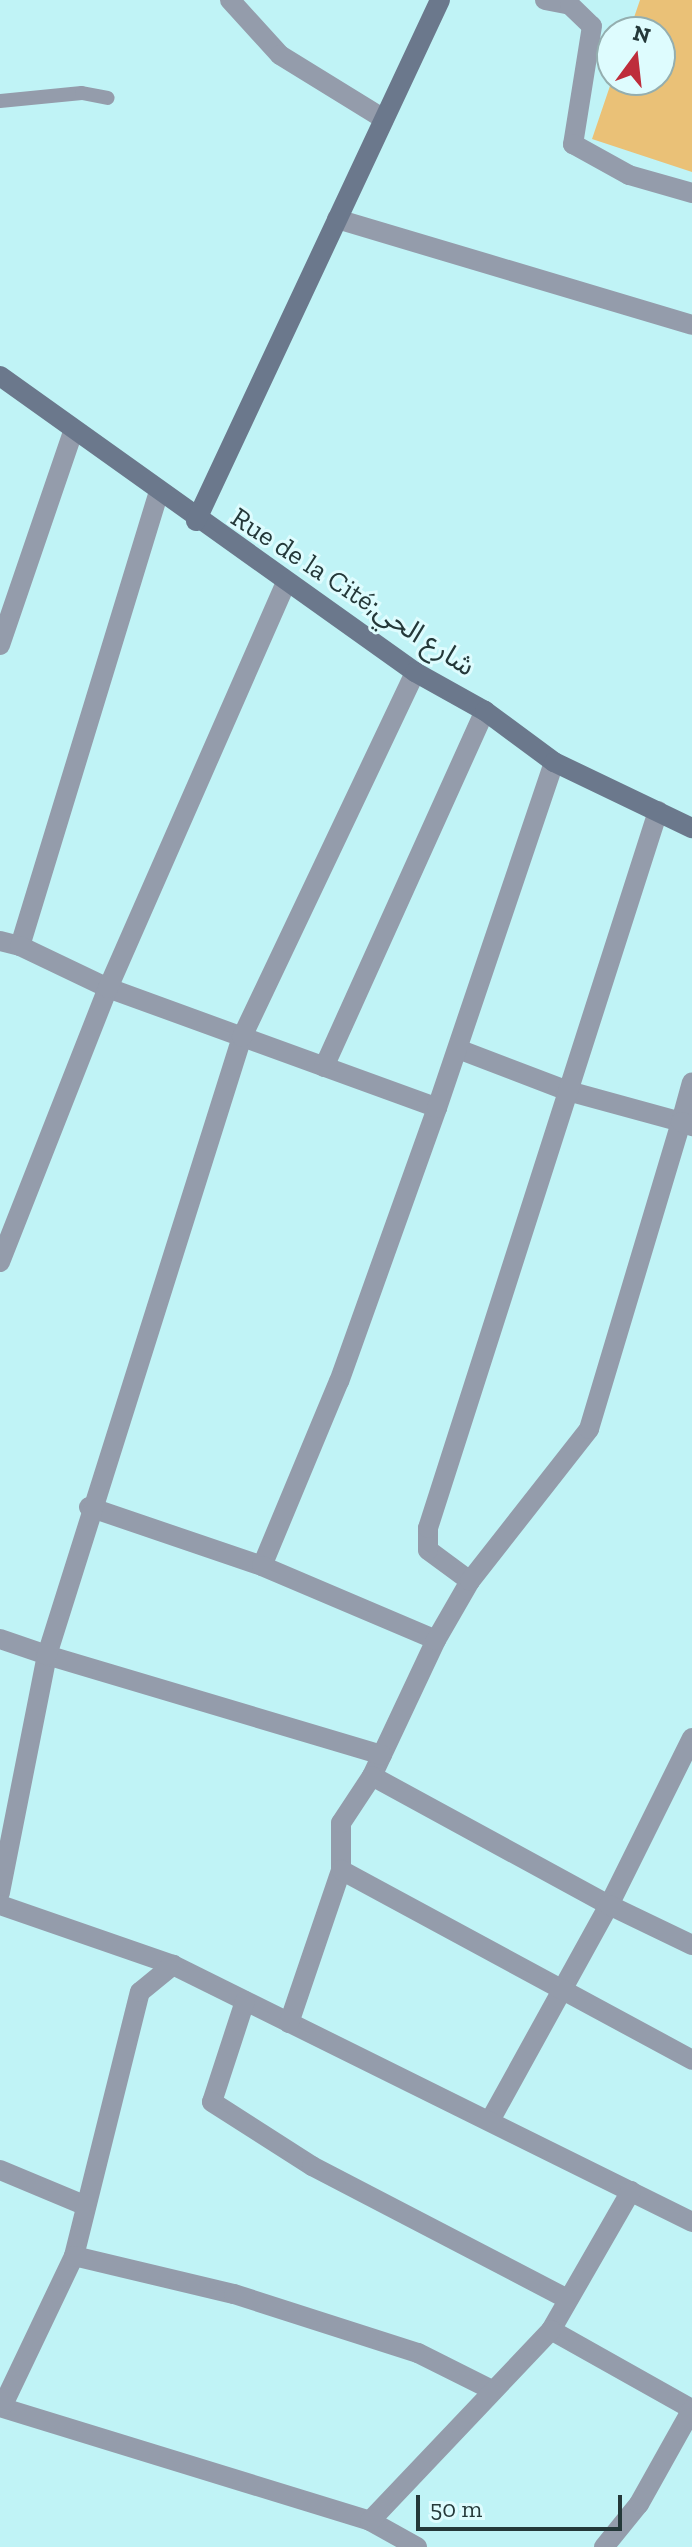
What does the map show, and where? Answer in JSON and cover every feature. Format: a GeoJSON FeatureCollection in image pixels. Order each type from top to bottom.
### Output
{"type":"FeatureCollection","features":[{"type":"Feature","properties":{"kind":"street"},"geometry":{"type":"LineString","coordinates":[[230,0],[280,55],[384,119]]}},
{"type":"Feature","properties":{"kind":"street"},"geometry":{"type":"LineString","coordinates":[[196,521],[440,0]]}},
{"type":"Feature","properties":{"kind":"street"},"geometry":{"type":"LineString","coordinates":[[545,0],[570,5],[592,26],[573,144],[629,175],[692,193]]}},
{"type":"Feature","properties":{"kind":"street"},"geometry":{"type":"LineString","coordinates":[[337,219],[692,325]]}},
{"type":"Feature","properties":{"kind":"street","name":"Rue de la Cité;شارع الحي"},"geometry":{"type":"LineString","coordinates":[[0,376],[285,585],[415,672],[485,711],[554,762],[692,828]]}},
{"type":"Feature","properties":{"kind":"street"},"geometry":{"type":"LineString","coordinates":[[0,645],[73,432]]}},
{"type":"Feature","properties":{"kind":"street"},"geometry":{"type":"LineString","coordinates":[[159,491],[10,944],[108,988],[437,1108]]}},
{"type":"Feature","properties":{"kind":"street"},"geometry":{"type":"LineString","coordinates":[[0,1262],[108,988],[285,585]]}},
{"type":"Feature","properties":{"kind":"street"},"geometry":{"type":"LineString","coordinates":[[0,1893],[47,1655],[89,1507],[242,1037],[415,672]]}},
{"type":"Feature","properties":{"kind":"street"},"geometry":{"type":"LineString","coordinates":[[324,1067],[485,711]]}},
{"type":"Feature","properties":{"kind":"street"},"geometry":{"type":"LineString","coordinates":[[262,1566],[339,1381],[458,1049],[554,762]]}},
{"type":"Feature","properties":{"kind":"street"},"geometry":{"type":"LineString","coordinates":[[470,1581],[428,1550],[428,1528],[658,811]]}},
{"type":"Feature","properties":{"kind":"street"},"geometry":{"type":"LineString","coordinates":[[458,1049],[568,1091],[686,1124]]}},
{"type":"Feature","properties":{"kind":"street"},"geometry":{"type":"LineString","coordinates":[[289,2023],[341,1870],[341,1823],[372,1776],[436,1640],[470,1581],[589,1429],[686,1124],[692,1082]]}},
{"type":"Feature","properties":{"kind":"street"},"geometry":{"type":"LineString","coordinates":[[89,1507],[262,1566],[436,1640]]}},
{"type":"Feature","properties":{"kind":"street"},"geometry":{"type":"LineString","coordinates":[[0,1639],[382,1755]]}},
{"type":"Feature","properties":{"kind":"street"},"geometry":{"type":"LineString","coordinates":[[491,2119],[609,1905],[692,1738]]}},
{"type":"Feature","properties":{"kind":"street"},"geometry":{"type":"LineString","coordinates":[[372,1776],[609,1905],[692,1945]]}},
{"type":"Feature","properties":{"kind":"street"},"geometry":{"type":"LineString","coordinates":[[341,1870],[692,2060]]}},
{"type":"Feature","properties":{"kind":"street"},"geometry":{"type":"LineString","coordinates":[[0,1905],[173,1965],[491,2119],[692,2222]]}},
{"type":"Feature","properties":{"kind":"street"},"geometry":{"type":"LineString","coordinates":[[173,1965],[140,1992],[84,2205],[74,2256],[1,2407],[370,2521],[417,2547]]}},
{"type":"Feature","properties":{"kind":"street"},"geometry":{"type":"LineString","coordinates":[[245,2001],[212,2102],[312,2166],[566,2298]]}},
{"type":"Feature","properties":{"kind":"street"},"geometry":{"type":"LineString","coordinates":[[0,2170],[84,2205]]}},
{"type":"Feature","properties":{"kind":"street"},"geometry":{"type":"LineString","coordinates":[[370,2521],[551,2330],[566,2298],[631,2191]]}},
{"type":"Feature","properties":{"kind":"street"},"geometry":{"type":"LineString","coordinates":[[74,2256],[234,2294],[418,2353],[492,2390]]}},
{"type":"Feature","properties":{"kind":"street"},"geometry":{"type":"LineString","coordinates":[[551,2330],[692,2409],[639,2504],[604,2547]]}},
{"type":"Feature","properties":{"kind":"lane"},"geometry":{"type":"LineString","coordinates":[[0,101],[82,93],[108,98]]}},
{"type":"Feature","properties":{"kind":"shaded area"},"geometry":{"type":"Polygon","coordinates":[[[640,0],[692,0],[692,172],[592,139],[607,96],[676,96],[676,16],[634,16],[640,0]]]}}]}
